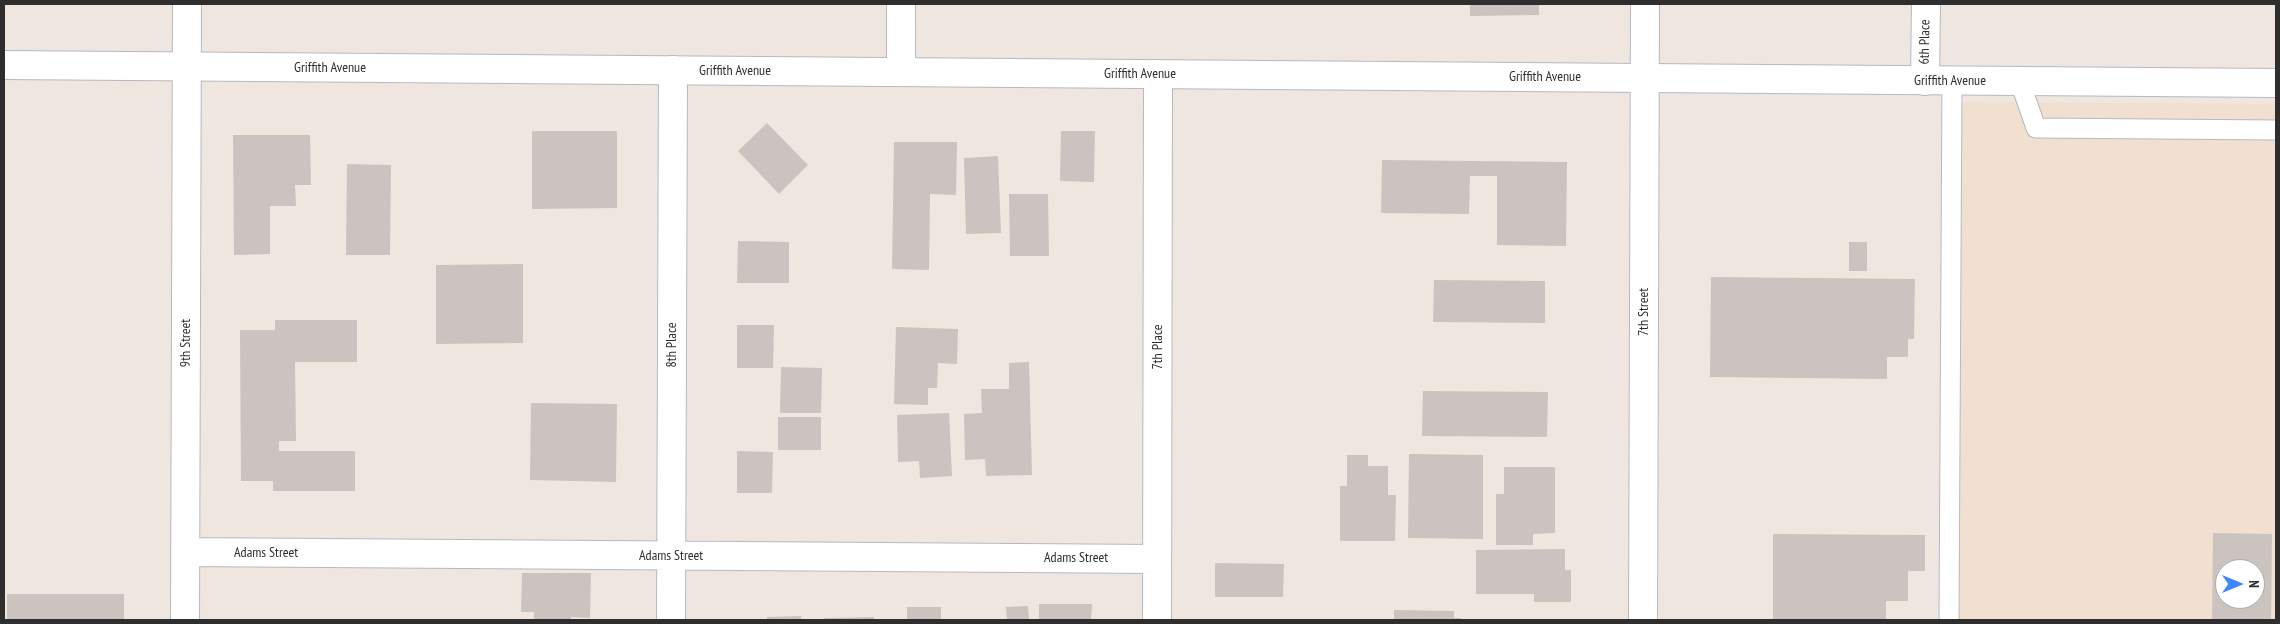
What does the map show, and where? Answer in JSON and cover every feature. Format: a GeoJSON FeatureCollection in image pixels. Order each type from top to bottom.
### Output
{"type":"FeatureCollection","features":[{"type":"Feature","properties":{"kind":"street","name":"9th Street"},"geometry":{"type":"LineString","coordinates":[[185,620],[187,4]]}},
{"type":"Feature","properties":{"kind":"street"},"geometry":{"type":"LineString","coordinates":[[901,4],[901,72]]}},
{"type":"Feature","properties":{"kind":"street","name":"7th Street"},"geometry":{"type":"LineString","coordinates":[[1643,620],[1645,4]]}},
{"type":"Feature","properties":{"kind":"street","name":"6th Place"},"geometry":{"type":"LineString","coordinates":[[1925,81],[1926,4]]}},
{"type":"Feature","properties":{"kind":"street","name":"Griffith Avenue"},"geometry":{"type":"LineString","coordinates":[[4,65],[2276,83]]}},
{"type":"Feature","properties":{"kind":"street","name":"8th Place"},"geometry":{"type":"LineString","coordinates":[[671,620],[673,70]]}},
{"type":"Feature","properties":{"kind":"street","name":"7th Place"},"geometry":{"type":"LineString","coordinates":[[1157,620],[1158,74]]}},
{"type":"Feature","properties":{"kind":"street","name":"Adams Street"},"geometry":{"type":"LineString","coordinates":[[185,552],[1157,559]]}},
{"type":"Feature","properties":{"kind":"lane"},"geometry":{"type":"LineString","coordinates":[[1949,620],[1952,81]]}},
{"type":"Feature","properties":{"kind":"lane"},"geometry":{"type":"LineString","coordinates":[[2020,82],[2036,128],[2276,130]]}},
{"type":"Feature","properties":{"kind":"shaded area"},"geometry":{"type":"Polygon","coordinates":[[[1952,102],[2276,104],[2276,620],[1949,620],[1952,102]]]}},
{"type":"Feature","properties":{"kind":"building"},"geometry":{"type":"Polygon","coordinates":[[[1470,4],[1539,4],[1539,15],[1470,16],[1470,4]]]}},
{"type":"Feature","properties":{"kind":"building"},"geometry":{"type":"Polygon","coordinates":[[[767,123],[808,165],[779,194],[738,151],[767,123]]]}},
{"type":"Feature","properties":{"kind":"building"},"geometry":{"type":"Polygon","coordinates":[[[532,131],[617,131],[617,208],[532,209],[532,131]]]}},
{"type":"Feature","properties":{"kind":"building"},"geometry":{"type":"Polygon","coordinates":[[[1061,131],[1095,131],[1094,182],[1060,181],[1061,131]]]}},
{"type":"Feature","properties":{"kind":"building"},"geometry":{"type":"Polygon","coordinates":[[[233,135],[310,135],[311,185],[295,185],[296,206],[270,206],[270,254],[234,255],[233,135]]]}},
{"type":"Feature","properties":{"kind":"building"},"geometry":{"type":"Polygon","coordinates":[[[894,142],[957,142],[956,195],[930,194],[929,270],[892,269],[894,142]]]}},
{"type":"Feature","properties":{"kind":"building"},"geometry":{"type":"Polygon","coordinates":[[[998,156],[1001,233],[966,234],[964,158],[998,156]]]}},
{"type":"Feature","properties":{"kind":"building"},"geometry":{"type":"Polygon","coordinates":[[[1382,160],[1567,162],[1566,246],[1497,245],[1497,176],[1470,176],[1469,214],[1381,213],[1382,160]]]}},
{"type":"Feature","properties":{"kind":"building"},"geometry":{"type":"Polygon","coordinates":[[[347,164],[391,165],[390,255],[346,255],[347,164]]]}},
{"type":"Feature","properties":{"kind":"building"},"geometry":{"type":"Polygon","coordinates":[[[1009,194],[1048,194],[1049,256],[1010,256],[1009,194]]]}},
{"type":"Feature","properties":{"kind":"building"},"geometry":{"type":"Polygon","coordinates":[[[738,241],[789,242],[789,283],[737,283],[738,241]]]}},
{"type":"Feature","properties":{"kind":"building"},"geometry":{"type":"Polygon","coordinates":[[[1849,242],[1867,242],[1867,271],[1849,271],[1849,242]]]}},
{"type":"Feature","properties":{"kind":"building"},"geometry":{"type":"Polygon","coordinates":[[[523,264],[523,343],[436,344],[436,265],[523,264]]]}},
{"type":"Feature","properties":{"kind":"building"},"geometry":{"type":"Polygon","coordinates":[[[1711,277],[1915,279],[1914,339],[1908,339],[1908,357],[1887,357],[1887,379],[1710,377],[1711,277]]]}},
{"type":"Feature","properties":{"kind":"building"},"geometry":{"type":"Polygon","coordinates":[[[1434,280],[1545,281],[1545,323],[1433,322],[1434,280]]]}},
{"type":"Feature","properties":{"kind":"building"},"geometry":{"type":"Polygon","coordinates":[[[275,320],[357,320],[357,362],[295,362],[296,441],[279,441],[279,451],[355,451],[355,491],[273,491],[273,481],[241,481],[240,330],[275,330],[275,320]]]}},
{"type":"Feature","properties":{"kind":"building"},"geometry":{"type":"Polygon","coordinates":[[[737,325],[774,325],[773,368],[737,368],[737,325]]]}},
{"type":"Feature","properties":{"kind":"building"},"geometry":{"type":"Polygon","coordinates":[[[896,327],[958,329],[957,364],[938,363],[937,388],[928,388],[928,405],[894,404],[896,327]]]}},
{"type":"Feature","properties":{"kind":"building"},"geometry":{"type":"Polygon","coordinates":[[[1029,362],[1032,475],[986,476],[985,459],[965,460],[964,414],[982,413],[981,389],[1009,389],[1009,363],[1029,362]]]}},
{"type":"Feature","properties":{"kind":"building"},"geometry":{"type":"Polygon","coordinates":[[[781,367],[822,368],[821,413],[780,413],[781,367]]]}},
{"type":"Feature","properties":{"kind":"building"},"geometry":{"type":"Polygon","coordinates":[[[1423,391],[1548,392],[1547,437],[1422,436],[1423,391]]]}},
{"type":"Feature","properties":{"kind":"building"},"geometry":{"type":"Polygon","coordinates":[[[531,403],[617,404],[616,482],[530,480],[531,403]]]}},
{"type":"Feature","properties":{"kind":"building"},"geometry":{"type":"Polygon","coordinates":[[[949,413],[952,476],[920,478],[919,461],[898,462],[897,415],[949,413]]]}},
{"type":"Feature","properties":{"kind":"building"},"geometry":{"type":"Polygon","coordinates":[[[778,417],[821,417],[821,450],[778,450],[778,417]]]}},
{"type":"Feature","properties":{"kind":"building"},"geometry":{"type":"Polygon","coordinates":[[[737,451],[773,452],[772,493],[737,493],[737,451]]]}},
{"type":"Feature","properties":{"kind":"building"},"geometry":{"type":"Polygon","coordinates":[[[1409,454],[1483,455],[1483,539],[1408,538],[1409,454]]]}},
{"type":"Feature","properties":{"kind":"building"},"geometry":{"type":"Polygon","coordinates":[[[1347,455],[1368,455],[1368,466],[1388,466],[1388,495],[1396,495],[1395,541],[1340,541],[1340,486],[1347,486],[1347,455]]]}},
{"type":"Feature","properties":{"kind":"building"},"geometry":{"type":"Polygon","coordinates":[[[1504,467],[1555,467],[1555,533],[1533,534],[1533,545],[1496,545],[1496,494],[1504,494],[1504,467]]]}},
{"type":"Feature","properties":{"kind":"building"},"geometry":{"type":"Polygon","coordinates":[[[2213,533],[2272,534],[2271,620],[2212,620],[2213,533]]]}},
{"type":"Feature","properties":{"kind":"building"},"geometry":{"type":"Polygon","coordinates":[[[1773,534],[1925,535],[1925,571],[1908,571],[1908,601],[1886,601],[1886,620],[1773,620],[1773,534]]]}},
{"type":"Feature","properties":{"kind":"building"},"geometry":{"type":"Polygon","coordinates":[[[1565,549],[1565,570],[1571,570],[1571,602],[1534,602],[1534,594],[1476,594],[1476,550],[1565,549]]]}},
{"type":"Feature","properties":{"kind":"building"},"geometry":{"type":"Polygon","coordinates":[[[1215,563],[1284,564],[1283,597],[1215,597],[1215,563]]]}},
{"type":"Feature","properties":{"kind":"building"},"geometry":{"type":"Polygon","coordinates":[[[522,573],[591,573],[590,618],[571,617],[571,620],[534,620],[534,612],[521,612],[522,573]]]}},
{"type":"Feature","properties":{"kind":"building"},"geometry":{"type":"Polygon","coordinates":[[[7,594],[124,594],[124,620],[7,620],[7,594]]]}},
{"type":"Feature","properties":{"kind":"building"},"geometry":{"type":"Polygon","coordinates":[[[1039,604],[1092,604],[1091,620],[1039,620],[1039,604]]]}},
{"type":"Feature","properties":{"kind":"building"},"geometry":{"type":"Polygon","coordinates":[[[1028,606],[1029,620],[1007,620],[1006,607],[1028,606]]]}},
{"type":"Feature","properties":{"kind":"building"},"geometry":{"type":"Polygon","coordinates":[[[907,607],[941,607],[941,620],[907,620],[907,607]]]}},
{"type":"Feature","properties":{"kind":"building"},"geometry":{"type":"Polygon","coordinates":[[[1394,610],[1454,611],[1454,618],[1461,618],[1461,620],[1394,620],[1394,610]]]}},
{"type":"Feature","properties":{"kind":"building"},"geometry":{"type":"Polygon","coordinates":[[[801,616],[801,620],[767,620],[767,617],[801,616]]]}},
{"type":"Feature","properties":{"kind":"building"},"geometry":{"type":"Polygon","coordinates":[[[874,617],[874,620],[824,620],[824,618],[874,617]]]}}]}
